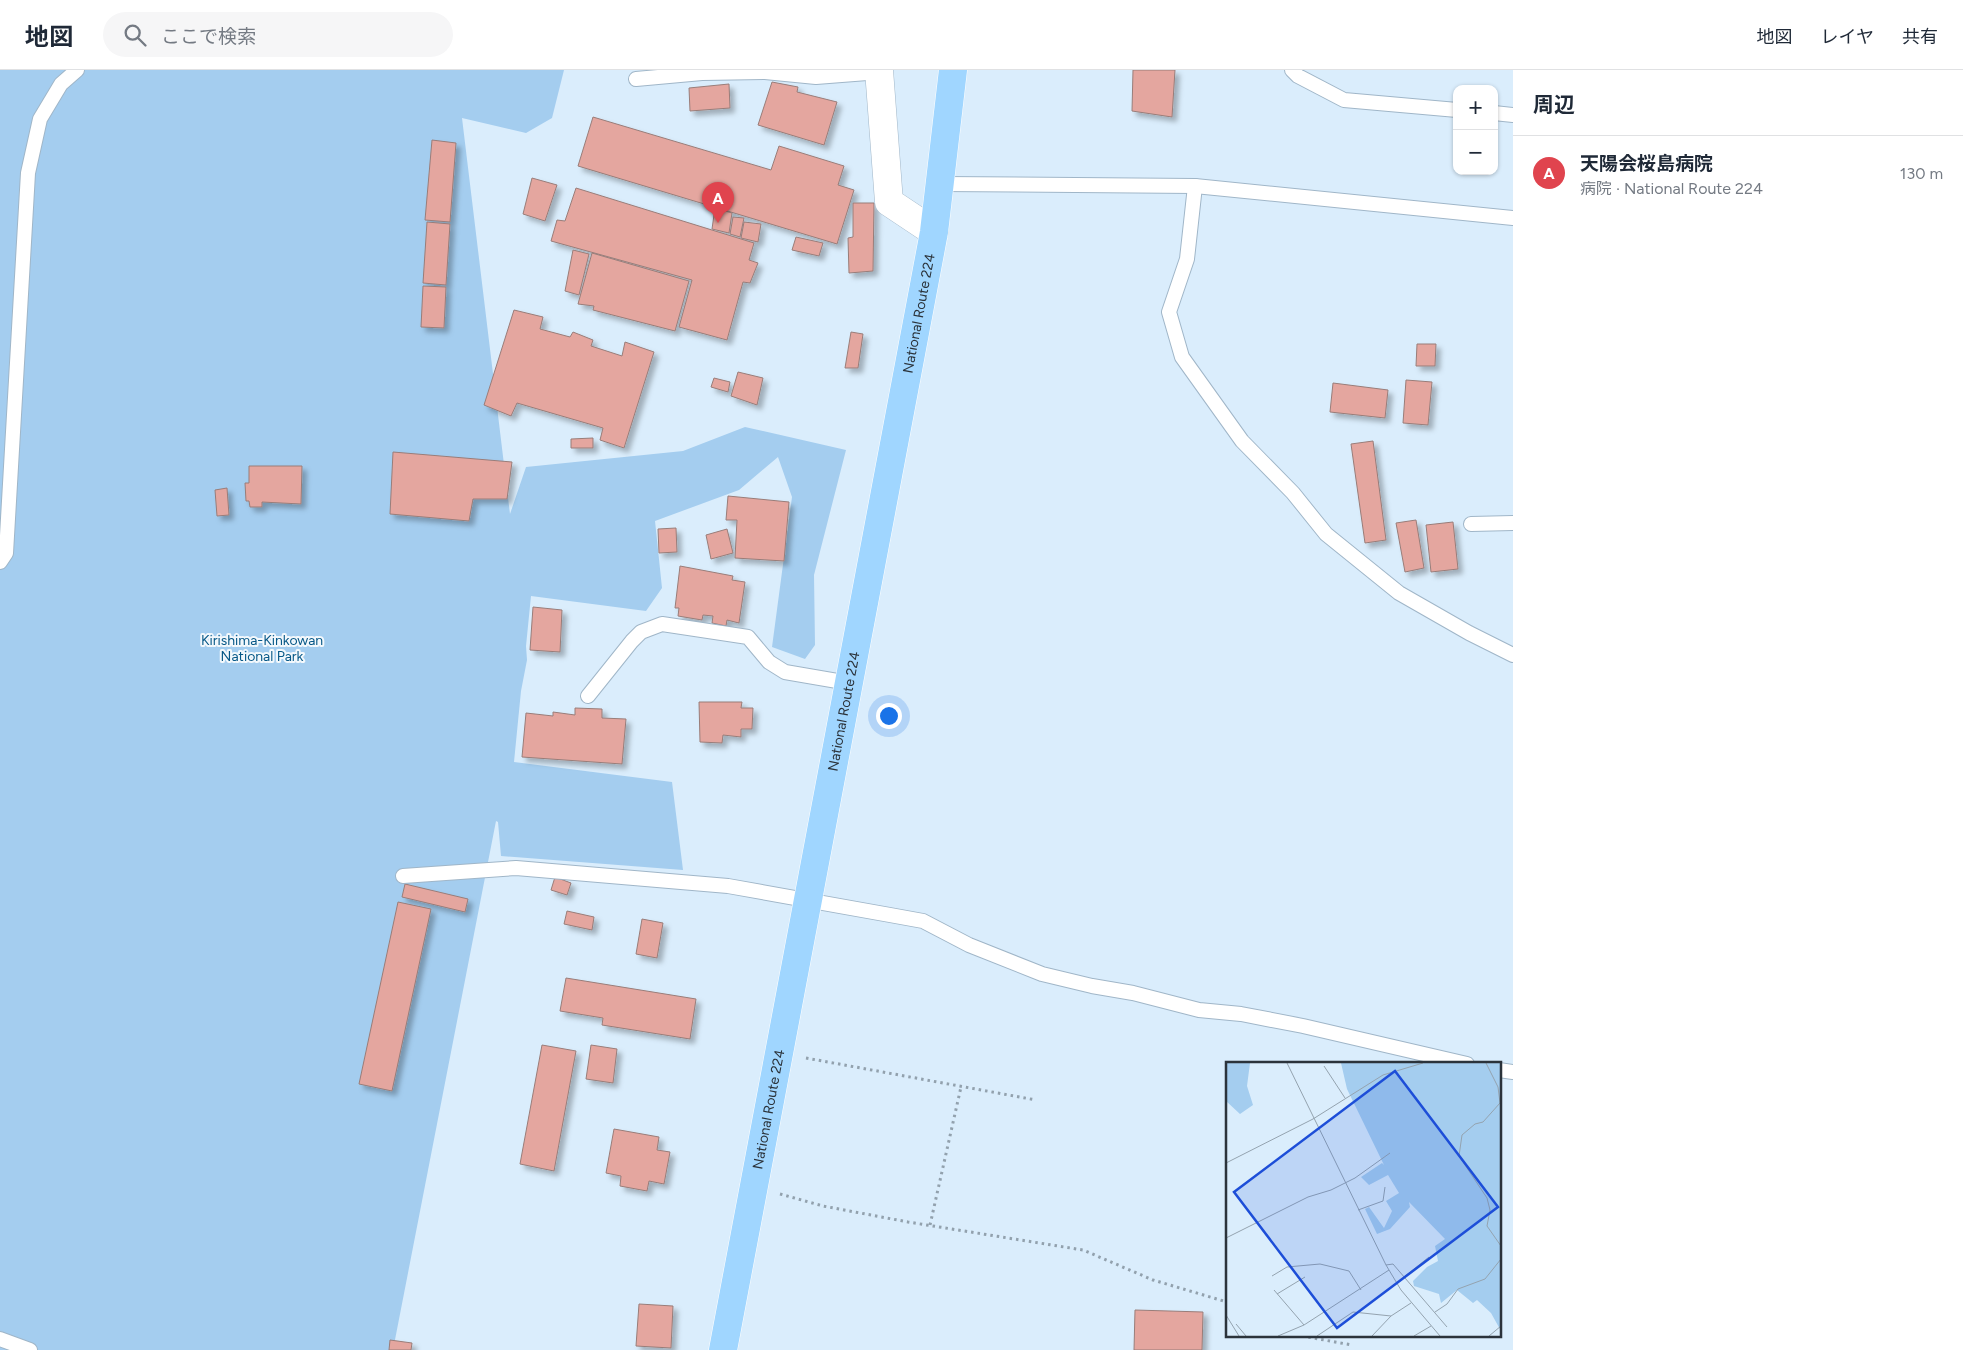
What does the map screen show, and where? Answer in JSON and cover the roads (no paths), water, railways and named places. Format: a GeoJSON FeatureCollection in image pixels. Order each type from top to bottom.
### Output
{"type":"FeatureCollection","features":[{"type":"Feature","properties":{"kind":"highway","name":"National Route 224"},"geometry":{"type":"LineString","coordinates":[[723,1350],[934,232],[953,70]]}},
{"type":"Feature","properties":{"kind":"street"},"geometry":{"type":"LineString","coordinates":[[880,71],[889,202],[934,232]]}},
{"type":"Feature","properties":{"kind":"lane"},"geometry":{"type":"LineString","coordinates":[[0,562],[6,553],[28,173],[40,119],[61,84],[77,70]]}},
{"type":"Feature","properties":{"kind":"lane"},"geometry":{"type":"LineString","coordinates":[[1292,70],[1298,76],[1344,100],[1453,110]]}},
{"type":"Feature","properties":{"kind":"lane"},"geometry":{"type":"LineString","coordinates":[[636,79],[702,73],[765,72],[816,76],[880,71]]}},
{"type":"Feature","properties":{"kind":"lane"},"geometry":{"type":"LineString","coordinates":[[1498,113],[1513,115]]}},
{"type":"Feature","properties":{"kind":"lane"},"geometry":{"type":"LineString","coordinates":[[941,184],[1195,186],[1513,218]]}},
{"type":"Feature","properties":{"kind":"lane"},"geometry":{"type":"LineString","coordinates":[[1195,186],[1187,259],[1170,312],[1182,357],[1242,440],[1293,493],[1326,534],[1399,593],[1469,633],[1513,655]]}},
{"type":"Feature","properties":{"kind":"lane"},"geometry":{"type":"LineString","coordinates":[[1471,524],[1513,523]]}},
{"type":"Feature","properties":{"kind":"lane"},"geometry":{"type":"LineString","coordinates":[[588,696],[641,632],[662,624],[748,637],[769,662],[785,672],[849,683]]}},
{"type":"Feature","properties":{"kind":"lane"},"geometry":{"type":"LineString","coordinates":[[403,876],[516,868],[728,886],[808,902],[923,921],[969,944],[1042,974],[1092,986],[1133,993],[1199,1010],[1241,1014],[1304,1026],[1458,1062]]}},
{"type":"Feature","properties":{"kind":"lane"},"geometry":{"type":"LineString","coordinates":[[1500,1070],[1513,1072]]}},
{"type":"Feature","properties":{"kind":"lane"},"geometry":{"type":"LineString","coordinates":[[0,1339],[30,1350]]}},
{"type":"Feature","properties":{"kind":"place","name":"天陽会桜島病院"},"geometry":{"type":"Point","coordinates":[718,223]}},
{"type":"Feature","properties":{"kind":"park label","name":"Kirishima-Kinkowan National Park"},"geometry":{"type":"Point","coordinates":[262,648]}}]}
